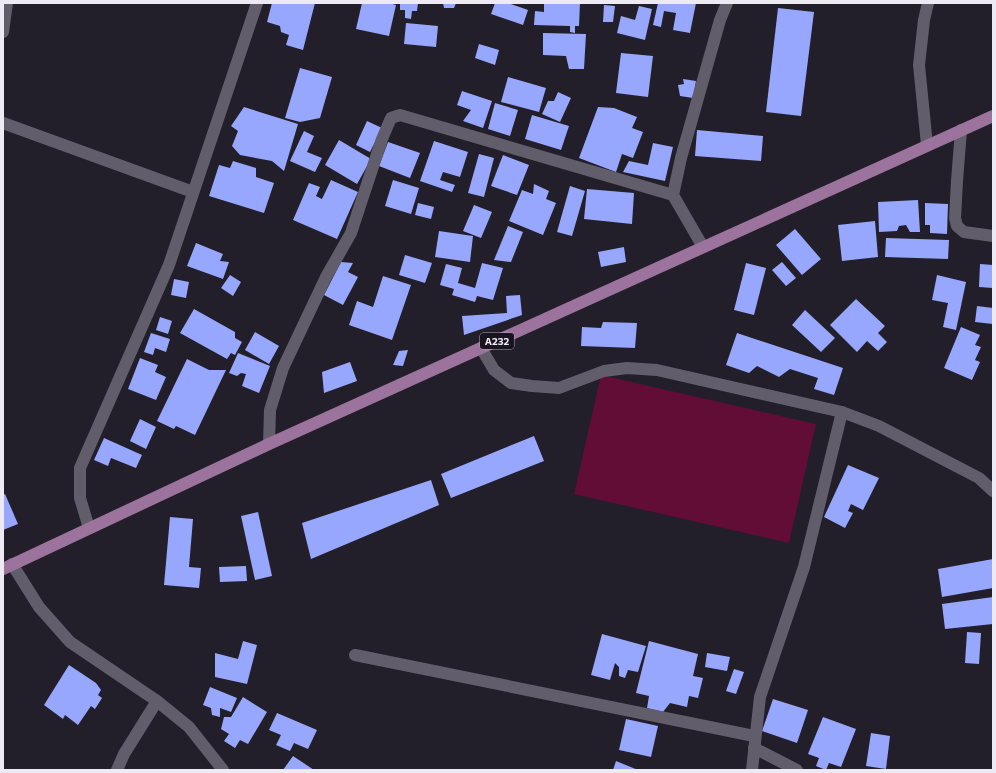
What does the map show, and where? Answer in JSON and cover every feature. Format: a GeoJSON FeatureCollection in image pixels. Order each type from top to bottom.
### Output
{"type":"FeatureCollection","features":[{"type":"Feature","properties":{"kind":"main road","name":"A232"},"geometry":{"type":"LineString","coordinates":[[7,567],[269,444],[993,116]]}},
{"type":"Feature","properties":{"kind":"street"},"geometry":{"type":"LineString","coordinates":[[3,32],[7,3]]}},
{"type":"Feature","properties":{"kind":"street"},"geometry":{"type":"LineString","coordinates":[[89,528],[80,498],[80,468],[169,265],[257,3]]}},
{"type":"Feature","properties":{"kind":"street"},"geometry":{"type":"LineString","coordinates":[[673,195],[681,158],[720,20],[727,3]]}},
{"type":"Feature","properties":{"kind":"street"},"geometry":{"type":"LineString","coordinates":[[927,145],[919,65],[924,20],[928,3]]}},
{"type":"Feature","properties":{"kind":"street"},"geometry":{"type":"LineString","coordinates":[[269,444],[270,410],[283,368],[326,277],[352,233],[382,139],[391,118],[400,115],[673,195],[704,247]]}},
{"type":"Feature","properties":{"kind":"street"},"geometry":{"type":"LineString","coordinates":[[3,123],[193,192]]}},
{"type":"Feature","properties":{"kind":"street"},"geometry":{"type":"LineString","coordinates":[[961,130],[955,218],[957,226],[964,232],[993,236]]}},
{"type":"Feature","properties":{"kind":"street"},"geometry":{"type":"LineString","coordinates":[[481,348],[494,370],[511,383],[558,388],[604,370],[626,368],[658,370],[842,412],[879,426],[979,478],[993,491]]}},
{"type":"Feature","properties":{"kind":"street"},"geometry":{"type":"LineString","coordinates":[[752,770],[760,697],[804,567],[842,412]]}},
{"type":"Feature","properties":{"kind":"street"},"geometry":{"type":"LineString","coordinates":[[7,567],[39,607],[70,642],[157,701],[189,728],[223,770]]}},
{"type":"Feature","properties":{"kind":"street"},"geometry":{"type":"LineString","coordinates":[[355,655],[754,742],[797,770]]}},
{"type":"Feature","properties":{"kind":"street"},"geometry":{"type":"LineString","coordinates":[[117,770],[124,754],[157,701]]}},
{"type":"Feature","properties":{"kind":"shaded area"},"geometry":{"type":"Polygon","coordinates":[[[601,375],[816,424],[789,543],[574,494],[601,375]]]}},
{"type":"Feature","properties":{"kind":"building"},"geometry":{"type":"Polygon","coordinates":[[[272,3],[315,3],[303,50],[286,45],[289,35],[281,32],[280,26],[267,22],[272,3]]]}},
{"type":"Feature","properties":{"kind":"building"},"geometry":{"type":"Polygon","coordinates":[[[362,3],[389,3],[396,5],[389,36],[356,29],[362,3]]]}},
{"type":"Feature","properties":{"kind":"building"},"geometry":{"type":"Polygon","coordinates":[[[400,3],[418,3],[417,11],[412,11],[411,19],[405,18],[405,10],[400,10],[400,3]]]}},
{"type":"Feature","properties":{"kind":"building"},"geometry":{"type":"Polygon","coordinates":[[[443,3],[456,3],[454,8],[444,8],[443,3]]]}},
{"type":"Feature","properties":{"kind":"building"},"geometry":{"type":"Polygon","coordinates":[[[495,3],[508,3],[528,10],[523,25],[491,14],[495,3]]]}},
{"type":"Feature","properties":{"kind":"building"},"geometry":{"type":"Polygon","coordinates":[[[544,3],[580,3],[579,26],[575,26],[575,33],[570,32],[570,26],[534,25],[535,11],[544,12],[544,3]]]}},
{"type":"Feature","properties":{"kind":"building"},"geometry":{"type":"Polygon","coordinates":[[[658,3],[696,3],[690,33],[673,30],[676,13],[664,11],[661,27],[653,25],[658,3]]]}},
{"type":"Feature","properties":{"kind":"building"},"geometry":{"type":"Polygon","coordinates":[[[604,5],[615,6],[613,22],[603,22],[604,5]]]}},
{"type":"Feature","properties":{"kind":"building"},"geometry":{"type":"Polygon","coordinates":[[[639,6],[652,9],[645,40],[617,33],[621,16],[635,20],[639,6]]]}},
{"type":"Feature","properties":{"kind":"building"},"geometry":{"type":"Polygon","coordinates":[[[778,8],[814,12],[801,116],[766,112],[778,8]]]}},
{"type":"Feature","properties":{"kind":"building"},"geometry":{"type":"Polygon","coordinates":[[[406,23],[438,26],[436,47],[404,44],[406,23]]]}},
{"type":"Feature","properties":{"kind":"building"},"geometry":{"type":"Polygon","coordinates":[[[543,33],[586,34],[584,69],[569,69],[566,56],[543,55],[543,33]]]}},
{"type":"Feature","properties":{"kind":"building"},"geometry":{"type":"Polygon","coordinates":[[[479,44],[499,50],[495,65],[475,58],[479,44]]]}},
{"type":"Feature","properties":{"kind":"building"},"geometry":{"type":"Polygon","coordinates":[[[621,53],[653,56],[648,97],[616,93],[621,53]]]}},
{"type":"Feature","properties":{"kind":"building"},"geometry":{"type":"Polygon","coordinates":[[[300,68],[332,77],[320,118],[300,122],[285,118],[300,68]]]}},
{"type":"Feature","properties":{"kind":"building"},"geometry":{"type":"Polygon","coordinates":[[[508,77],[546,88],[539,112],[501,102],[508,77]]]}},
{"type":"Feature","properties":{"kind":"building"},"geometry":{"type":"Polygon","coordinates":[[[683,79],[696,81],[693,98],[680,96],[678,85],[684,84],[683,79]]]}},
{"type":"Feature","properties":{"kind":"building"},"geometry":{"type":"Polygon","coordinates":[[[462,91],[492,101],[483,128],[463,121],[471,110],[457,105],[462,91]]]}},
{"type":"Feature","properties":{"kind":"building"},"geometry":{"type":"Polygon","coordinates":[[[558,92],[571,98],[560,122],[542,114],[548,101],[554,101],[558,92]]]}},
{"type":"Feature","properties":{"kind":"building"},"geometry":{"type":"Polygon","coordinates":[[[495,103],[518,110],[510,136],[488,129],[495,103]]]}},
{"type":"Feature","properties":{"kind":"building"},"geometry":{"type":"Polygon","coordinates":[[[244,107],[298,124],[284,171],[272,161],[240,155],[232,146],[238,131],[231,126],[244,107]]]}},
{"type":"Feature","properties":{"kind":"building"},"geometry":{"type":"Polygon","coordinates":[[[598,107],[614,108],[637,117],[632,128],[643,132],[633,158],[622,154],[616,172],[579,158],[598,107]]]}},
{"type":"Feature","properties":{"kind":"building"},"geometry":{"type":"Polygon","coordinates":[[[532,115],[569,126],[561,150],[525,139],[532,115]]]}},
{"type":"Feature","properties":{"kind":"building"},"geometry":{"type":"Polygon","coordinates":[[[367,121],[382,128],[370,152],[356,145],[367,121]]]}},
{"type":"Feature","properties":{"kind":"building"},"geometry":{"type":"Polygon","coordinates":[[[697,130],[763,136],[761,161],[695,156],[697,130]]]}},
{"type":"Feature","properties":{"kind":"building"},"geometry":{"type":"Polygon","coordinates":[[[304,131],[314,136],[307,152],[322,158],[315,172],[290,161],[304,131]]]}},
{"type":"Feature","properties":{"kind":"building"},"geometry":{"type":"Polygon","coordinates":[[[339,140],[371,159],[357,184],[325,165],[339,140]]]}},
{"type":"Feature","properties":{"kind":"building"},"geometry":{"type":"Polygon","coordinates":[[[434,141],[468,152],[460,177],[443,172],[440,180],[455,185],[452,192],[420,181],[434,141]]]}},
{"type":"Feature","properties":{"kind":"building"},"geometry":{"type":"Polygon","coordinates":[[[388,142],[420,153],[410,178],[379,166],[388,142]]]}},
{"type":"Feature","properties":{"kind":"building"},"geometry":{"type":"Polygon","coordinates":[[[653,143],[673,147],[665,181],[623,172],[629,161],[648,165],[653,143]]]}},
{"type":"Feature","properties":{"kind":"building"},"geometry":{"type":"Polygon","coordinates":[[[479,154],[494,158],[484,197],[468,193],[479,154]]]}},
{"type":"Feature","properties":{"kind":"building"},"geometry":{"type":"Polygon","coordinates":[[[503,155],[529,165],[517,195],[491,186],[503,155]]]}},
{"type":"Feature","properties":{"kind":"building"},"geometry":{"type":"Polygon","coordinates":[[[233,161],[256,168],[256,177],[274,183],[264,213],[209,196],[219,165],[230,168],[233,161]]]}},
{"type":"Feature","properties":{"kind":"building"},"geometry":{"type":"Polygon","coordinates":[[[331,180],[358,192],[337,239],[293,220],[309,183],[320,187],[316,196],[322,199],[331,180]]]}},
{"type":"Feature","properties":{"kind":"building"},"geometry":{"type":"Polygon","coordinates":[[[393,180],[419,188],[411,214],[385,206],[393,180]]]}},
{"type":"Feature","properties":{"kind":"building"},"geometry":{"type":"Polygon","coordinates":[[[534,184],[549,191],[546,199],[556,203],[543,235],[509,221],[522,190],[533,194],[534,184]]]}},
{"type":"Feature","properties":{"kind":"building"},"geometry":{"type":"Polygon","coordinates":[[[570,186],[585,191],[572,236],[557,232],[570,186]]]}},
{"type":"Feature","properties":{"kind":"building"},"geometry":{"type":"Polygon","coordinates":[[[587,189],[634,193],[632,224],[584,219],[587,189]]]}},
{"type":"Feature","properties":{"kind":"building"},"geometry":{"type":"Polygon","coordinates":[[[918,200],[920,232],[910,232],[906,225],[899,226],[897,231],[879,232],[878,202],[918,200]]]}},
{"type":"Feature","properties":{"kind":"building"},"geometry":{"type":"Polygon","coordinates":[[[418,203],[434,207],[431,219],[415,215],[418,203]]]}},
{"type":"Feature","properties":{"kind":"building"},"geometry":{"type":"Polygon","coordinates":[[[925,203],[948,204],[947,234],[930,233],[930,225],[925,225],[925,203]]]}},
{"type":"Feature","properties":{"kind":"building"},"geometry":{"type":"Polygon","coordinates":[[[474,205],[492,212],[481,238],[463,231],[474,205]]]}},
{"type":"Feature","properties":{"kind":"building"},"geometry":{"type":"Polygon","coordinates":[[[875,221],[878,257],[842,261],[838,225],[875,221]]]}},
{"type":"Feature","properties":{"kind":"building"},"geometry":{"type":"Polygon","coordinates":[[[508,226],[523,232],[511,262],[494,260],[508,226]]]}},
{"type":"Feature","properties":{"kind":"building"},"geometry":{"type":"Polygon","coordinates":[[[795,229],[821,259],[802,275],[776,245],[795,229]]]}},
{"type":"Feature","properties":{"kind":"building"},"geometry":{"type":"Polygon","coordinates":[[[439,231],[473,236],[470,262],[435,257],[439,231]]]}},
{"type":"Feature","properties":{"kind":"building"},"geometry":{"type":"Polygon","coordinates":[[[886,238],[949,240],[948,259],[885,257],[886,238]]]}},
{"type":"Feature","properties":{"kind":"building"},"geometry":{"type":"Polygon","coordinates":[[[196,243],[223,254],[220,261],[229,262],[223,279],[187,266],[196,243]]]}},
{"type":"Feature","properties":{"kind":"building"},"geometry":{"type":"Polygon","coordinates":[[[624,247],[626,262],[601,267],[598,252],[624,247]]]}},
{"type":"Feature","properties":{"kind":"building"},"geometry":{"type":"Polygon","coordinates":[[[405,255],[432,263],[425,283],[399,275],[405,255]]]}},
{"type":"Feature","properties":{"kind":"building"},"geometry":{"type":"Polygon","coordinates":[[[341,262],[353,263],[348,272],[358,277],[343,305],[324,295],[341,262]]]}},
{"type":"Feature","properties":{"kind":"building"},"geometry":{"type":"Polygon","coordinates":[[[782,262],[796,278],[786,286],[772,270],[782,262]]]}},
{"type":"Feature","properties":{"kind":"building"},"geometry":{"type":"Polygon","coordinates":[[[482,263],[503,268],[493,300],[477,296],[475,302],[452,295],[454,289],[440,285],[446,264],[462,268],[458,283],[475,288],[482,263]]]}},
{"type":"Feature","properties":{"kind":"building"},"geometry":{"type":"Polygon","coordinates":[[[746,263],[766,268],[754,315],[734,310],[746,263]]]}},
{"type":"Feature","properties":{"kind":"building"},"geometry":{"type":"Polygon","coordinates":[[[980,264],[993,265],[993,288],[979,287],[980,264]]]}},
{"type":"Feature","properties":{"kind":"building"},"geometry":{"type":"Polygon","coordinates":[[[230,275],[241,282],[233,296],[221,288],[230,275]]]}},
{"type":"Feature","properties":{"kind":"building"},"geometry":{"type":"Polygon","coordinates":[[[937,275],[966,282],[956,330],[943,327],[948,303],[932,300],[937,275]]]}},
{"type":"Feature","properties":{"kind":"building"},"geometry":{"type":"Polygon","coordinates":[[[383,276],[411,285],[392,340],[349,325],[357,301],[373,307],[383,276]]]}},
{"type":"Feature","properties":{"kind":"building"},"geometry":{"type":"Polygon","coordinates":[[[174,279],[189,282],[186,298],[171,295],[174,279]]]}},
{"type":"Feature","properties":{"kind":"building"},"geometry":{"type":"Polygon","coordinates":[[[520,295],[522,315],[464,335],[462,316],[507,313],[506,296],[520,295]]]}},
{"type":"Feature","properties":{"kind":"building"},"geometry":{"type":"Polygon","coordinates":[[[856,299],[885,326],[878,333],[887,342],[878,351],[867,341],[857,352],[830,325],[856,299]]]}},
{"type":"Feature","properties":{"kind":"building"},"geometry":{"type":"Polygon","coordinates":[[[977,306],[993,308],[993,324],[975,322],[977,306]]]}},
{"type":"Feature","properties":{"kind":"building"},"geometry":{"type":"Polygon","coordinates":[[[194,309],[235,332],[235,338],[242,342],[235,355],[231,353],[227,359],[180,333],[194,309]]]}},
{"type":"Feature","properties":{"kind":"building"},"geometry":{"type":"Polygon","coordinates":[[[805,310],[835,338],[821,352],[792,325],[805,310]]]}},
{"type":"Feature","properties":{"kind":"building"},"geometry":{"type":"Polygon","coordinates":[[[160,317],[172,321],[168,334],[156,330],[160,317]]]}},
{"type":"Feature","properties":{"kind":"building"},"geometry":{"type":"Polygon","coordinates":[[[603,322],[637,323],[635,348],[581,346],[582,327],[601,328],[603,322]]]}},
{"type":"Feature","properties":{"kind":"building"},"geometry":{"type":"Polygon","coordinates":[[[961,327],[980,335],[975,345],[981,347],[975,360],[980,362],[972,380],[944,368],[961,327]]]}},
{"type":"Feature","properties":{"kind":"building"},"geometry":{"type":"Polygon","coordinates":[[[255,332],[279,346],[269,364],[245,350],[255,332]]]}},
{"type":"Feature","properties":{"kind":"building"},"geometry":{"type":"Polygon","coordinates":[[[151,333],[170,339],[166,352],[155,348],[153,355],[144,352],[151,333]]]}},
{"type":"Feature","properties":{"kind":"building"},"geometry":{"type":"Polygon","coordinates":[[[737,333],[843,368],[834,395],[814,389],[818,378],[790,369],[779,377],[757,366],[749,373],[726,365],[737,333]]]}},
{"type":"Feature","properties":{"kind":"building"},"geometry":{"type":"Polygon","coordinates":[[[408,350],[403,366],[393,365],[399,351],[408,350]]]}},
{"type":"Feature","properties":{"kind":"building"},"geometry":{"type":"Polygon","coordinates":[[[238,353],[270,366],[259,393],[242,386],[246,374],[241,373],[237,376],[229,373],[238,353]]]}},
{"type":"Feature","properties":{"kind":"building"},"geometry":{"type":"Polygon","coordinates":[[[140,358],[158,365],[155,372],[166,377],[156,400],[128,389],[140,358]]]}},
{"type":"Feature","properties":{"kind":"building"},"geometry":{"type":"Polygon","coordinates":[[[187,359],[209,370],[226,370],[195,435],[176,426],[174,429],[157,421],[187,359]]]}},
{"type":"Feature","properties":{"kind":"building"},"geometry":{"type":"Polygon","coordinates":[[[350,362],[357,381],[324,393],[322,372],[350,362]]]}},
{"type":"Feature","properties":{"kind":"building"},"geometry":{"type":"Polygon","coordinates":[[[140,419],[156,427],[146,449],[130,441],[140,419]]]}},
{"type":"Feature","properties":{"kind":"building"},"geometry":{"type":"Polygon","coordinates":[[[534,436],[544,461],[451,498],[441,474],[534,436]]]}},
{"type":"Feature","properties":{"kind":"building"},"geometry":{"type":"Polygon","coordinates":[[[104,438],[142,455],[136,468],[111,458],[108,466],[94,460],[104,438]]]}},
{"type":"Feature","properties":{"kind":"building"},"geometry":{"type":"Polygon","coordinates":[[[848,465],[879,478],[863,510],[851,504],[848,511],[853,513],[845,528],[824,517],[848,465]]]}},
{"type":"Feature","properties":{"kind":"building"},"geometry":{"type":"Polygon","coordinates":[[[431,480],[439,505],[311,559],[302,523],[431,480]]]}},
{"type":"Feature","properties":{"kind":"building"},"geometry":{"type":"Polygon","coordinates":[[[5,494],[18,524],[3,530],[3,495],[5,494]]]}},
{"type":"Feature","properties":{"kind":"building"},"geometry":{"type":"Polygon","coordinates":[[[258,512],[272,576],[255,580],[241,516],[258,512]]]}},
{"type":"Feature","properties":{"kind":"building"},"geometry":{"type":"Polygon","coordinates":[[[170,517],[193,519],[189,567],[201,568],[199,588],[164,585],[170,517]]]}},
{"type":"Feature","properties":{"kind":"building"},"geometry":{"type":"Polygon","coordinates":[[[993,559],[993,588],[942,597],[938,569],[993,559]]]}},
{"type":"Feature","properties":{"kind":"building"},"geometry":{"type":"Polygon","coordinates":[[[246,566],[247,581],[220,582],[219,567],[246,566]]]}},
{"type":"Feature","properties":{"kind":"building"},"geometry":{"type":"Polygon","coordinates":[[[993,597],[993,624],[945,629],[942,604],[993,597]]]}},
{"type":"Feature","properties":{"kind":"building"},"geometry":{"type":"Polygon","coordinates":[[[967,632],[981,633],[979,664],[965,663],[967,632]]]}},
{"type":"Feature","properties":{"kind":"building"},"geometry":{"type":"Polygon","coordinates":[[[602,634],[646,646],[638,672],[628,670],[625,678],[619,676],[619,667],[615,663],[610,680],[591,675],[602,634]]]}},
{"type":"Feature","properties":{"kind":"building"},"geometry":{"type":"Polygon","coordinates":[[[243,641],[257,645],[247,684],[215,677],[215,653],[238,659],[243,641]]]}},
{"type":"Feature","properties":{"kind":"building"},"geometry":{"type":"Polygon","coordinates":[[[649,641],[698,654],[693,676],[703,678],[698,698],[689,696],[687,707],[670,703],[663,712],[647,708],[649,696],[636,693],[649,641]]]}},
{"type":"Feature","properties":{"kind":"building"},"geometry":{"type":"Polygon","coordinates":[[[707,653],[730,657],[727,671],[705,667],[707,653]]]}},
{"type":"Feature","properties":{"kind":"building"},"geometry":{"type":"Polygon","coordinates":[[[69,665],[96,683],[101,690],[98,695],[102,698],[95,709],[91,706],[78,725],[65,715],[63,719],[44,705],[69,665]]]}},
{"type":"Feature","properties":{"kind":"building"},"geometry":{"type":"Polygon","coordinates":[[[734,669],[744,672],[736,694],[726,691],[734,669]]]}},
{"type":"Feature","properties":{"kind":"building"},"geometry":{"type":"Polygon","coordinates":[[[210,687],[237,698],[231,712],[220,708],[220,717],[212,715],[211,708],[203,705],[210,687]]]}},
{"type":"Feature","properties":{"kind":"building"},"geometry":{"type":"Polygon","coordinates":[[[243,697],[267,712],[248,744],[240,740],[235,748],[224,741],[229,734],[221,729],[224,717],[231,717],[243,697]]]}},
{"type":"Feature","properties":{"kind":"building"},"geometry":{"type":"Polygon","coordinates":[[[773,699],[808,710],[797,743],[762,731],[773,699]]]}},
{"type":"Feature","properties":{"kind":"building"},"geometry":{"type":"Polygon","coordinates":[[[277,713],[317,730],[308,749],[294,743],[290,751],[276,745],[281,735],[269,730],[277,713]]]}},
{"type":"Feature","properties":{"kind":"building"},"geometry":{"type":"Polygon","coordinates":[[[823,717],[856,729],[841,767],[829,763],[826,770],[816,766],[819,758],[808,754],[823,717]]]}},
{"type":"Feature","properties":{"kind":"building"},"geometry":{"type":"Polygon","coordinates":[[[626,719],[658,726],[651,757],[619,750],[626,719]]]}},
{"type":"Feature","properties":{"kind":"building"},"geometry":{"type":"Polygon","coordinates":[[[871,733],[890,736],[886,769],[866,766],[871,733]]]}},
{"type":"Feature","properties":{"kind":"building"},"geometry":{"type":"Polygon","coordinates":[[[293,756],[314,770],[283,770],[293,756]]]}},
{"type":"Feature","properties":{"kind":"building"},"geometry":{"type":"Polygon","coordinates":[[[616,761],[638,770],[613,770],[616,761]]]}}]}
